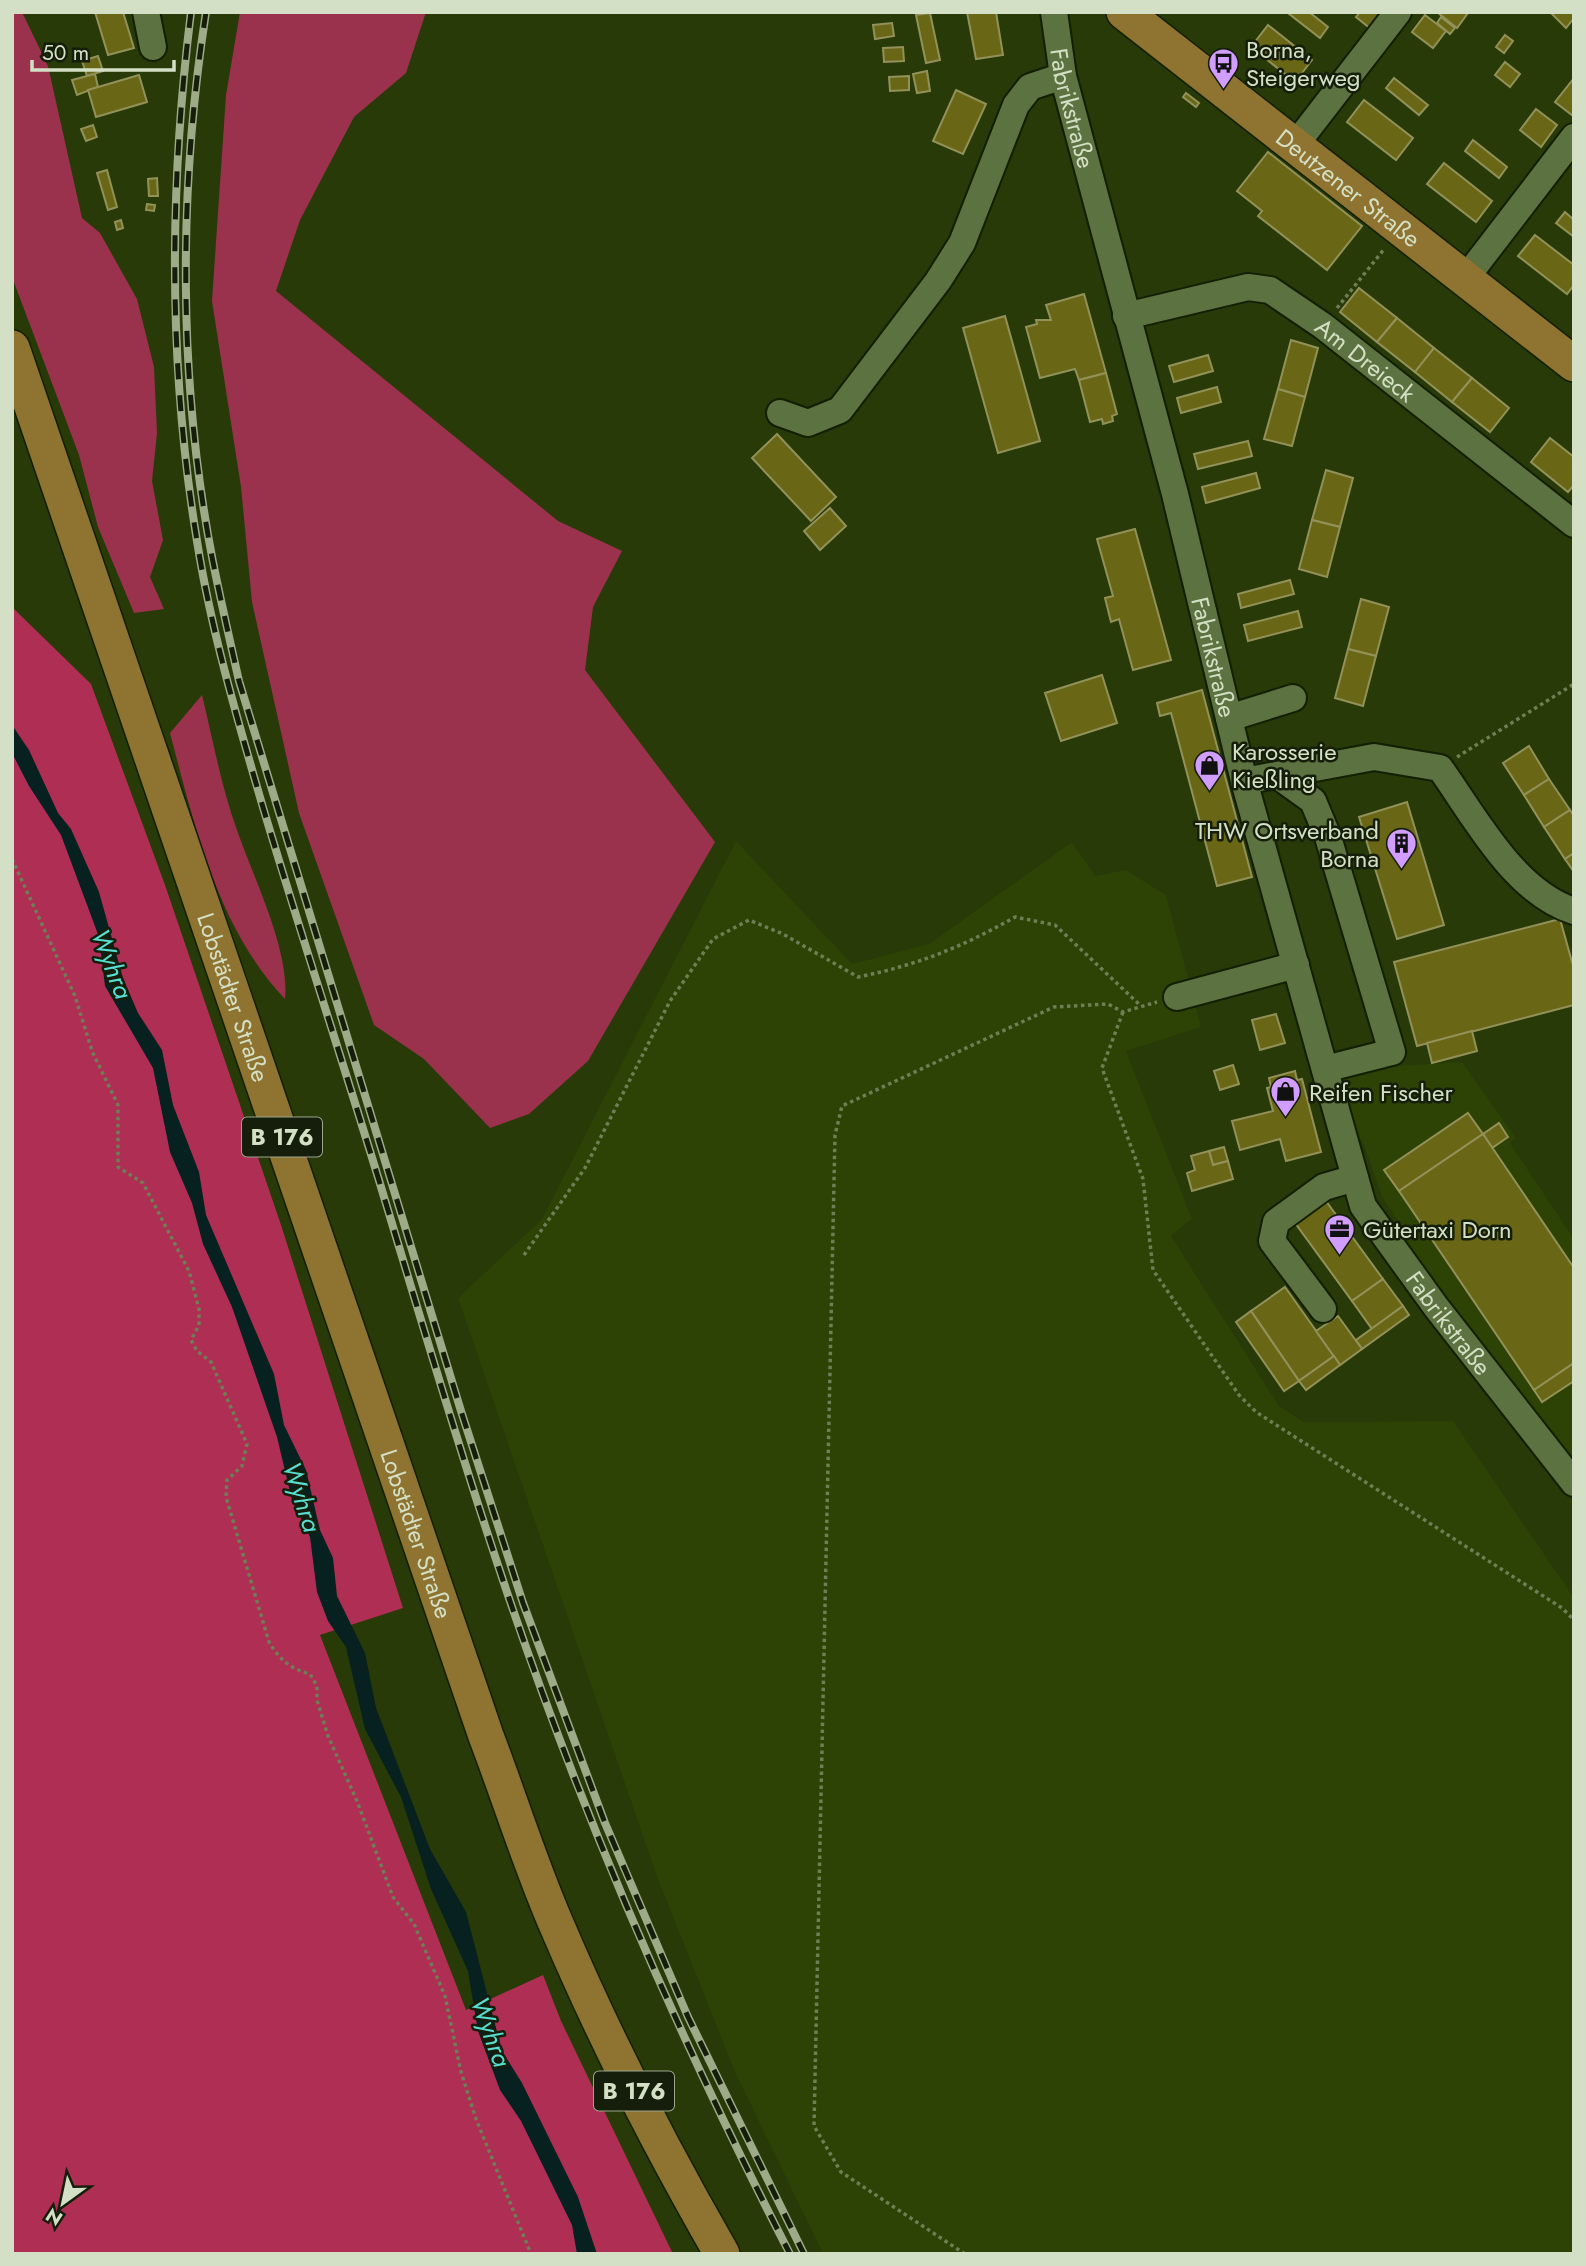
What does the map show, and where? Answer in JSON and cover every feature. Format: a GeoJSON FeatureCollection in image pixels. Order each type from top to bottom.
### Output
{"type":"FeatureCollection","features":[{"type":"Feature","properties":{"kind":"main road","name":"Deutzener Straße"},"geometry":{"type":"LineString","coordinates":[[1125,12],[1574,364]]}},
{"type":"Feature","properties":{"kind":"main road","name":"Lobstädter Straße"},"geometry":{"type":"LineString","coordinates":[[12,348],[482,1723],[556,1923],[612,2050],[673,2170],[722,2254]]}},
{"type":"Feature","properties":{"kind":"street"},"geometry":{"type":"LineString","coordinates":[[146,12],[153,47]]}},
{"type":"Feature","properties":{"kind":"street","name":"Fabrikstraße"},"geometry":{"type":"LineString","coordinates":[[1054,12],[1063,76],[1175,494],[1244,781],[1363,1206],[1436,1307],[1574,1483]]}},
{"type":"Feature","properties":{"kind":"street"},"geometry":{"type":"LineString","coordinates":[[1296,144],[1398,12]]}},
{"type":"Feature","properties":{"kind":"street"},"geometry":{"type":"LineString","coordinates":[[780,413],[808,424],[840,410],[938,281],[962,243],[1016,105],[1030,87],[1063,76]]}},
{"type":"Feature","properties":{"kind":"street"},"geometry":{"type":"LineString","coordinates":[[1465,279],[1574,137]]}},
{"type":"Feature","properties":{"kind":"street","name":"Am Dreieck"},"geometry":{"type":"LineString","coordinates":[[1126,316],[1248,287],[1270,290],[1323,326],[1574,524]]}},
{"type":"Feature","properties":{"kind":"street"},"geometry":{"type":"LineString","coordinates":[[1229,718],[1293,698]]}},
{"type":"Feature","properties":{"kind":"street"},"geometry":{"type":"LineString","coordinates":[[1244,781],[1374,757],[1440,768],[1517,874],[1552,904],[1574,911]]}},
{"type":"Feature","properties":{"kind":"street"},"geometry":{"type":"LineString","coordinates":[[1277,775],[1313,801],[1328,837],[1392,1052],[1325,1069]]}},
{"type":"Feature","properties":{"kind":"street"},"geometry":{"type":"LineString","coordinates":[[1177,997],[1296,965]]}},
{"type":"Feature","properties":{"kind":"street"},"geometry":{"type":"LineString","coordinates":[[1323,1309],[1272,1241],[1276,1222],[1324,1187],[1355,1178]]}},
{"type":"Feature","properties":{"kind":"path"},"geometry":{"type":"LineString","coordinates":[[1323,326],[1401,228]]}},
{"type":"Feature","properties":{"kind":"path"},"geometry":{"type":"LineString","coordinates":[[1440,768],[1574,684]]}},
{"type":"Feature","properties":{"kind":"path"},"geometry":{"type":"LineString","coordinates":[[12,859],[75,996],[92,1051],[118,1105],[118,1167],[144,1184],[189,1271],[199,1309],[199,1325],[191,1340],[197,1351],[211,1362],[247,1444],[242,1466],[227,1480],[226,1497],[269,1642],[280,1661],[295,1670],[310,1674],[317,1686],[317,1700],[328,1736],[357,1801],[393,1897],[414,1924],[445,1996],[461,2072],[476,2119],[531,2254]]}},
{"type":"Feature","properties":{"kind":"path"},"geometry":{"type":"LineString","coordinates":[[524,1255],[585,1168],[670,1001],[713,939],[749,920],[783,934],[858,977],[906,967],[966,945],[1015,917],[1055,925],[1142,1007]]}},
{"type":"Feature","properties":{"kind":"path"},"geometry":{"type":"LineString","coordinates":[[965,2254],[841,2172],[814,2126],[817,2111],[835,1135],[842,1106],[1054,1007],[1108,1004],[1123,1012],[1177,997]]}},
{"type":"Feature","properties":{"kind":"path"},"geometry":{"type":"LineString","coordinates":[[1123,1012],[1102,1068],[1143,1180],[1153,1270],[1239,1395],[1256,1412],[1562,1608],[1574,1620]]}},
{"type":"Feature","properties":{"kind":"shaded area"},"geometry":{"type":"Polygon","coordinates":[[[12,12],[22,12],[48,66],[82,218],[100,233],[137,299],[154,367],[157,433],[152,481],[163,540],[150,577],[164,609],[134,613],[98,527],[79,455],[12,277],[12,12]]]}},
{"type":"Feature","properties":{"kind":"shaded area"},"geometry":{"type":"Polygon","coordinates":[[[240,12],[426,12],[406,73],[354,117],[300,220],[276,291],[558,521],[622,551],[593,607],[585,670],[715,842],[588,1061],[529,1114],[490,1128],[424,1059],[374,1025],[299,813],[252,602],[241,487],[212,301],[226,95],[240,12]]]}},
{"type":"Feature","properties":{"kind":"shaded area"},"geometry":{"type":"Polygon","coordinates":[[[12,607],[91,684],[165,885],[281,1225],[403,1608],[320,1635],[466,2010],[543,1975],[561,2021],[673,2254],[12,2254],[12,607]]]}},
{"type":"Feature","properties":{"kind":"shaded area"},"geometry":{"type":"Polygon","coordinates":[[[202,695],[231,813],[276,936],[285,980],[285,999],[242,941],[225,908],[199,839],[189,803],[170,733],[202,695]]]}},
{"type":"Feature","properties":{"kind":"shaded area"},"geometry":{"type":"Polygon","coordinates":[[[736,841],[852,964],[929,944],[1072,842],[1095,876],[1126,870],[1166,895],[1201,1027],[1126,1051],[1192,1219],[1171,1236],[1279,1406],[1304,1422],[1453,1421],[1574,1598],[1574,2254],[823,2254],[735,2072],[656,1874],[458,1298],[542,1219],[736,841]]]}},
{"type":"Feature","properties":{"kind":"shaded area"},"geometry":{"type":"Polygon","coordinates":[[[1462,1062],[1516,1138],[1510,1143],[1574,1239],[1574,1476],[1526,1415],[1406,1241],[1402,1227],[1382,1197],[1362,1139],[1356,1139],[1337,1075],[1364,1068],[1462,1062]]]}},
{"type":"Feature","properties":{"kind":"water","name":"Wyhra"},"geometry":{"type":"Polygon","coordinates":[[[12,725],[29,750],[58,813],[71,829],[99,892],[123,978],[138,1013],[162,1050],[173,1105],[199,1172],[206,1215],[274,1374],[284,1425],[306,1470],[320,1530],[333,1558],[337,1596],[365,1653],[376,1708],[430,1849],[466,1912],[502,2051],[522,2083],[578,2197],[597,2254],[577,2254],[572,2225],[521,2121],[500,2090],[478,2031],[468,1971],[431,1889],[401,1797],[365,1729],[346,1647],[328,1621],[317,1592],[310,1537],[292,1500],[277,1437],[232,1307],[203,1244],[192,1203],[170,1152],[153,1068],[105,986],[99,937],[61,835],[29,786],[12,753],[12,725]]]}},
{"type":"Feature","properties":{"kind":"building"},"geometry":{"type":"Polygon","coordinates":[[[95,12],[123,12],[134,48],[108,55],[95,12]]]}},
{"type":"Feature","properties":{"kind":"building"},"geometry":{"type":"Polygon","coordinates":[[[967,12],[996,12],[1003,55],[976,59],[967,12]]]}},
{"type":"Feature","properties":{"kind":"building"},"geometry":{"type":"Polygon","coordinates":[[[1309,12],[1328,27],[1320,38],[1288,13],[1309,12]]]}},
{"type":"Feature","properties":{"kind":"building"},"geometry":{"type":"Polygon","coordinates":[[[1360,12],[1384,12],[1371,29],[1356,17],[1360,12]]]}},
{"type":"Feature","properties":{"kind":"building"},"geometry":{"type":"Polygon","coordinates":[[[1437,12],[1468,12],[1468,13],[1457,28],[1437,12]]]}},
{"type":"Feature","properties":{"kind":"building"},"geometry":{"type":"Polygon","coordinates":[[[1550,12],[1574,12],[1574,18],[1566,28],[1550,12]]]}},
{"type":"Feature","properties":{"kind":"building"},"geometry":{"type":"Polygon","coordinates":[[[930,13],[940,60],[926,63],[916,15],[930,13]]]}},
{"type":"Feature","properties":{"kind":"building"},"geometry":{"type":"Polygon","coordinates":[[[1425,15],[1446,31],[1433,48],[1412,32],[1425,15]]]}},
{"type":"Feature","properties":{"kind":"building"},"geometry":{"type":"Polygon","coordinates":[[[1441,17],[1455,28],[1450,34],[1437,23],[1441,17]]]}},
{"type":"Feature","properties":{"kind":"building"},"geometry":{"type":"Polygon","coordinates":[[[892,23],[894,36],[875,39],[873,25],[892,23]]]}},
{"type":"Feature","properties":{"kind":"building"},"geometry":{"type":"Polygon","coordinates":[[[1268,25],[1312,60],[1295,82],[1251,47],[1268,25]]]}},
{"type":"Feature","properties":{"kind":"building"},"geometry":{"type":"Polygon","coordinates":[[[1505,35],[1513,41],[1504,53],[1496,47],[1505,35]]]}},
{"type":"Feature","properties":{"kind":"building"},"geometry":{"type":"Polygon","coordinates":[[[903,47],[904,61],[884,62],[883,48],[903,47]]]}},
{"type":"Feature","properties":{"kind":"building"},"geometry":{"type":"Polygon","coordinates":[[[98,56],[103,71],[87,76],[82,61],[98,56]]]}},
{"type":"Feature","properties":{"kind":"building"},"geometry":{"type":"Polygon","coordinates":[[[1505,62],[1520,74],[1510,87],[1495,75],[1505,62]]]}},
{"type":"Feature","properties":{"kind":"building"},"geometry":{"type":"Polygon","coordinates":[[[927,71],[930,91],[917,93],[913,74],[927,71]]]}},
{"type":"Feature","properties":{"kind":"building"},"geometry":{"type":"Polygon","coordinates":[[[95,74],[98,87],[77,95],[72,80],[95,74]]]}},
{"type":"Feature","properties":{"kind":"building"},"geometry":{"type":"Polygon","coordinates":[[[139,75],[147,102],[96,117],[88,90],[139,75]]]}},
{"type":"Feature","properties":{"kind":"building"},"geometry":{"type":"Polygon","coordinates":[[[909,76],[909,90],[890,91],[889,77],[909,76]]]}},
{"type":"Feature","properties":{"kind":"building"},"geometry":{"type":"Polygon","coordinates":[[[1394,78],[1428,105],[1419,115],[1386,88],[1394,78]]]}},
{"type":"Feature","properties":{"kind":"building"},"geometry":{"type":"Polygon","coordinates":[[[1574,78],[1574,115],[1573,116],[1555,102],[1574,78]]]}},
{"type":"Feature","properties":{"kind":"building"},"geometry":{"type":"Polygon","coordinates":[[[956,90],[986,104],[963,154],[933,141],[956,90]]]}},
{"type":"Feature","properties":{"kind":"building"},"geometry":{"type":"Polygon","coordinates":[[[1186,93],[1199,103],[1196,107],[1183,97],[1186,93]]]}},
{"type":"Feature","properties":{"kind":"building"},"geometry":{"type":"Polygon","coordinates":[[[1364,100],[1413,138],[1396,160],[1347,122],[1364,100]]]}},
{"type":"Feature","properties":{"kind":"building"},"geometry":{"type":"Polygon","coordinates":[[[1536,109],[1557,125],[1541,147],[1520,130],[1536,109]]]}},
{"type":"Feature","properties":{"kind":"building"},"geometry":{"type":"Polygon","coordinates":[[[93,125],[97,137],[86,141],[81,129],[93,125]]]}},
{"type":"Feature","properties":{"kind":"building"},"geometry":{"type":"Polygon","coordinates":[[[1473,140],[1507,167],[1499,178],[1465,151],[1473,140]]]}},
{"type":"Feature","properties":{"kind":"building"},"geometry":{"type":"Polygon","coordinates":[[[1268,152],[1362,226],[1327,270],[1258,216],[1262,211],[1237,191],[1268,152]]]}},
{"type":"Feature","properties":{"kind":"building"},"geometry":{"type":"Polygon","coordinates":[[[1444,163],[1492,201],[1476,222],[1427,184],[1444,163]]]}},
{"type":"Feature","properties":{"kind":"building"},"geometry":{"type":"Polygon","coordinates":[[[107,170],[117,207],[108,210],[97,173],[107,170]]]}},
{"type":"Feature","properties":{"kind":"building"},"geometry":{"type":"Polygon","coordinates":[[[157,178],[158,196],[149,196],[148,179],[157,178]]]}},
{"type":"Feature","properties":{"kind":"building"},"geometry":{"type":"Polygon","coordinates":[[[147,204],[155,205],[154,211],[146,210],[147,204]]]}},
{"type":"Feature","properties":{"kind":"building"},"geometry":{"type":"Polygon","coordinates":[[[1565,212],[1574,220],[1574,237],[1556,223],[1565,212]]]}},
{"type":"Feature","properties":{"kind":"building"},"geometry":{"type":"Polygon","coordinates":[[[121,220],[123,228],[117,230],[115,222],[121,220]]]}},
{"type":"Feature","properties":{"kind":"building"},"geometry":{"type":"Polygon","coordinates":[[[1535,235],[1574,265],[1574,285],[1567,294],[1518,256],[1535,235]]]}},
{"type":"Feature","properties":{"kind":"building"},"geometry":{"type":"Polygon","coordinates":[[[1359,288],[1397,318],[1377,342],[1340,312],[1359,288]]]}},
{"type":"Feature","properties":{"kind":"building"},"geometry":{"type":"Polygon","coordinates":[[[1084,294],[1106,373],[1079,380],[1075,369],[1040,378],[1026,327],[1037,324],[1036,320],[1051,320],[1046,305],[1084,294]]]}},
{"type":"Feature","properties":{"kind":"building"},"geometry":{"type":"Polygon","coordinates":[[[1005,316],[1040,441],[998,453],[963,328],[1005,316]]]}},
{"type":"Feature","properties":{"kind":"building"},"geometry":{"type":"Polygon","coordinates":[[[1397,318],[1434,348],[1415,372],[1377,342],[1397,318]]]}},
{"type":"Feature","properties":{"kind":"building"},"geometry":{"type":"Polygon","coordinates":[[[1291,340],[1318,348],[1305,397],[1278,389],[1291,340]]]}},
{"type":"Feature","properties":{"kind":"building"},"geometry":{"type":"Polygon","coordinates":[[[1434,348],[1472,378],[1452,402],[1415,372],[1434,348]]]}},
{"type":"Feature","properties":{"kind":"building"},"geometry":{"type":"Polygon","coordinates":[[[1208,355],[1213,371],[1174,382],[1169,366],[1208,355]]]}},
{"type":"Feature","properties":{"kind":"building"},"geometry":{"type":"Polygon","coordinates":[[[1106,373],[1117,414],[1112,416],[1113,421],[1103,424],[1102,419],[1090,422],[1079,380],[1106,373]]]}},
{"type":"Feature","properties":{"kind":"building"},"geometry":{"type":"Polygon","coordinates":[[[1472,378],[1509,408],[1490,432],[1452,402],[1472,378]]]}},
{"type":"Feature","properties":{"kind":"building"},"geometry":{"type":"Polygon","coordinates":[[[1217,387],[1221,402],[1181,413],[1177,398],[1217,387]]]}},
{"type":"Feature","properties":{"kind":"building"},"geometry":{"type":"Polygon","coordinates":[[[1278,389],[1305,397],[1292,446],[1264,439],[1278,389]]]}},
{"type":"Feature","properties":{"kind":"building"},"geometry":{"type":"Polygon","coordinates":[[[777,434],[836,497],[811,521],[752,458],[777,434]]]}},
{"type":"Feature","properties":{"kind":"building"},"geometry":{"type":"Polygon","coordinates":[[[1550,438],[1574,457],[1574,485],[1568,492],[1531,462],[1550,438]]]}},
{"type":"Feature","properties":{"kind":"building"},"geometry":{"type":"Polygon","coordinates":[[[1248,441],[1252,456],[1198,469],[1194,454],[1248,441]]]}},
{"type":"Feature","properties":{"kind":"building"},"geometry":{"type":"Polygon","coordinates":[[[1326,470],[1353,478],[1340,527],[1312,520],[1326,470]]]}},
{"type":"Feature","properties":{"kind":"building"},"geometry":{"type":"Polygon","coordinates":[[[1256,473],[1260,488],[1206,503],[1202,487],[1256,473]]]}},
{"type":"Feature","properties":{"kind":"building"},"geometry":{"type":"Polygon","coordinates":[[[830,508],[846,526],[820,550],[804,531],[830,508]]]}},
{"type":"Feature","properties":{"kind":"building"},"geometry":{"type":"Polygon","coordinates":[[[1312,520],[1340,527],[1327,577],[1299,569],[1312,520]]]}},
{"type":"Feature","properties":{"kind":"building"},"geometry":{"type":"Polygon","coordinates":[[[1135,529],[1171,660],[1133,670],[1119,619],[1111,622],[1105,598],[1113,596],[1097,539],[1135,529]]]}},
{"type":"Feature","properties":{"kind":"building"},"geometry":{"type":"Polygon","coordinates":[[[1290,580],[1294,594],[1241,608],[1238,594],[1290,580]]]}},
{"type":"Feature","properties":{"kind":"building"},"geometry":{"type":"Polygon","coordinates":[[[1361,599],[1389,607],[1376,656],[1348,649],[1361,599]]]}},
{"type":"Feature","properties":{"kind":"building"},"geometry":{"type":"Polygon","coordinates":[[[1298,611],[1302,627],[1248,641],[1244,625],[1298,611]]]}},
{"type":"Feature","properties":{"kind":"building"},"geometry":{"type":"Polygon","coordinates":[[[1348,649],[1376,656],[1363,706],[1335,698],[1348,649]]]}},
{"type":"Feature","properties":{"kind":"building"},"geometry":{"type":"Polygon","coordinates":[[[1102,675],[1117,723],[1061,741],[1045,693],[1102,675]]]}},
{"type":"Feature","properties":{"kind":"building"},"geometry":{"type":"Polygon","coordinates":[[[1202,690],[1252,877],[1217,886],[1171,713],[1160,716],[1157,703],[1202,690]]]}},
{"type":"Feature","properties":{"kind":"building"},"geometry":{"type":"Polygon","coordinates":[[[1529,746],[1549,779],[1524,795],[1503,763],[1529,746]]]}},
{"type":"Feature","properties":{"kind":"building"},"geometry":{"type":"Polygon","coordinates":[[[1549,779],[1570,810],[1544,827],[1524,795],[1549,779]]]}},
{"type":"Feature","properties":{"kind":"building","name":"THW Ortsverband Borna"},"geometry":{"type":"Polygon","coordinates":[[[1407,802],[1444,925],[1397,939],[1359,817],[1407,802]]]}},
{"type":"Feature","properties":{"kind":"building"},"geometry":{"type":"Polygon","coordinates":[[[1570,810],[1574,816],[1574,853],[1565,859],[1544,827],[1570,810]]]}},
{"type":"Feature","properties":{"kind":"building"},"geometry":{"type":"Polygon","coordinates":[[[1574,853],[1574,872],[1565,859],[1574,853]]]}},
{"type":"Feature","properties":{"kind":"building"},"geometry":{"type":"Polygon","coordinates":[[[1560,919],[1574,969],[1574,1005],[1417,1046],[1394,962],[1560,919]]]}},
{"type":"Feature","properties":{"kind":"building"},"geometry":{"type":"Polygon","coordinates":[[[1276,1014],[1285,1043],[1260,1050],[1252,1020],[1276,1014]]]}},
{"type":"Feature","properties":{"kind":"building"},"geometry":{"type":"Polygon","coordinates":[[[1472,1031],[1477,1051],[1432,1063],[1427,1043],[1472,1031]]]}},
{"type":"Feature","properties":{"kind":"building"},"geometry":{"type":"Polygon","coordinates":[[[1233,1065],[1239,1084],[1220,1090],[1214,1071],[1233,1065]]]}},
{"type":"Feature","properties":{"kind":"building"},"geometry":{"type":"Polygon","coordinates":[[[1295,1071],[1297,1080],[1302,1079],[1321,1152],[1286,1161],[1280,1139],[1240,1150],[1232,1121],[1273,1111],[1267,1088],[1271,1087],[1269,1078],[1295,1071]]]}},
{"type":"Feature","properties":{"kind":"building"},"geometry":{"type":"Polygon","coordinates":[[[1468,1113],[1483,1134],[1399,1191],[1384,1170],[1468,1113]]]}},
{"type":"Feature","properties":{"kind":"building"},"geometry":{"type":"Polygon","coordinates":[[[1499,1123],[1508,1137],[1492,1148],[1483,1134],[1499,1123]]]}},
{"type":"Feature","properties":{"kind":"building"},"geometry":{"type":"Polygon","coordinates":[[[1483,1134],[1574,1268],[1574,1363],[1534,1390],[1399,1191],[1483,1134]]]}},
{"type":"Feature","properties":{"kind":"building"},"geometry":{"type":"Polygon","coordinates":[[[1224,1147],[1228,1161],[1213,1165],[1209,1151],[1224,1147]]]}},
{"type":"Feature","properties":{"kind":"building"},"geometry":{"type":"Polygon","coordinates":[[[1209,1151],[1213,1165],[1228,1161],[1233,1179],[1192,1191],[1187,1173],[1195,1170],[1191,1156],[1209,1151]]]}},
{"type":"Feature","properties":{"kind":"building"},"geometry":{"type":"Polygon","coordinates":[[[1326,1201],[1383,1279],[1352,1301],[1295,1223],[1326,1201]]]}},
{"type":"Feature","properties":{"kind":"building"},"geometry":{"type":"Polygon","coordinates":[[[1383,1279],[1403,1306],[1372,1329],[1352,1301],[1383,1279]]]}},
{"type":"Feature","properties":{"kind":"building"},"geometry":{"type":"Polygon","coordinates":[[[1285,1287],[1334,1356],[1299,1381],[1251,1311],[1285,1287]]]}},
{"type":"Feature","properties":{"kind":"building"},"geometry":{"type":"Polygon","coordinates":[[[1403,1306],[1409,1315],[1362,1349],[1356,1340],[1403,1306]]]}},
{"type":"Feature","properties":{"kind":"building"},"geometry":{"type":"Polygon","coordinates":[[[1251,1311],[1299,1381],[1284,1391],[1236,1322],[1251,1311]]]}},
{"type":"Feature","properties":{"kind":"building"},"geometry":{"type":"Polygon","coordinates":[[[1338,1316],[1362,1349],[1340,1365],[1316,1331],[1338,1316]]]}},
{"type":"Feature","properties":{"kind":"building"},"geometry":{"type":"Polygon","coordinates":[[[1334,1356],[1340,1365],[1306,1390],[1299,1381],[1334,1356]]]}},
{"type":"Feature","properties":{"kind":"building"},"geometry":{"type":"Polygon","coordinates":[[[1574,1363],[1574,1381],[1542,1402],[1534,1390],[1574,1363]]]}},
{"type":"Feature","properties":{"kind":"railway"},"geometry":{"type":"LineString","coordinates":[[191,12],[176,211],[175,277],[181,409],[197,541],[217,641],[234,706],[276,852],[460,1448],[540,1687],[638,1934],[674,2015],[790,2254]]}},
{"type":"Feature","properties":{"kind":"railway"},"geometry":{"type":"LineString","coordinates":[[206,12],[190,149],[186,287],[188,357],[202,494],[213,562],[239,681],[461,1411],[523,1603],[605,1823],[688,2017],[804,2254]]}},
{"type":"Feature","properties":{"kind":"place","name":"Borna, Steigerweg"},"geometry":{"type":"Point","coordinates":[1223,90]}},
{"type":"Feature","properties":{"kind":"place","name":"Karosserie Kießling"},"geometry":{"type":"Point","coordinates":[1209,792]}},
{"type":"Feature","properties":{"kind":"place","name":"THW Ortsverband Borna"},"geometry":{"type":"Point","coordinates":[1402,871]}},
{"type":"Feature","properties":{"kind":"place","name":"Reifen Fischer"},"geometry":{"type":"Point","coordinates":[1286,1119]}},
{"type":"Feature","properties":{"kind":"place","name":"Gütertaxi Dorn"},"geometry":{"type":"Point","coordinates":[1340,1256]}}]}
